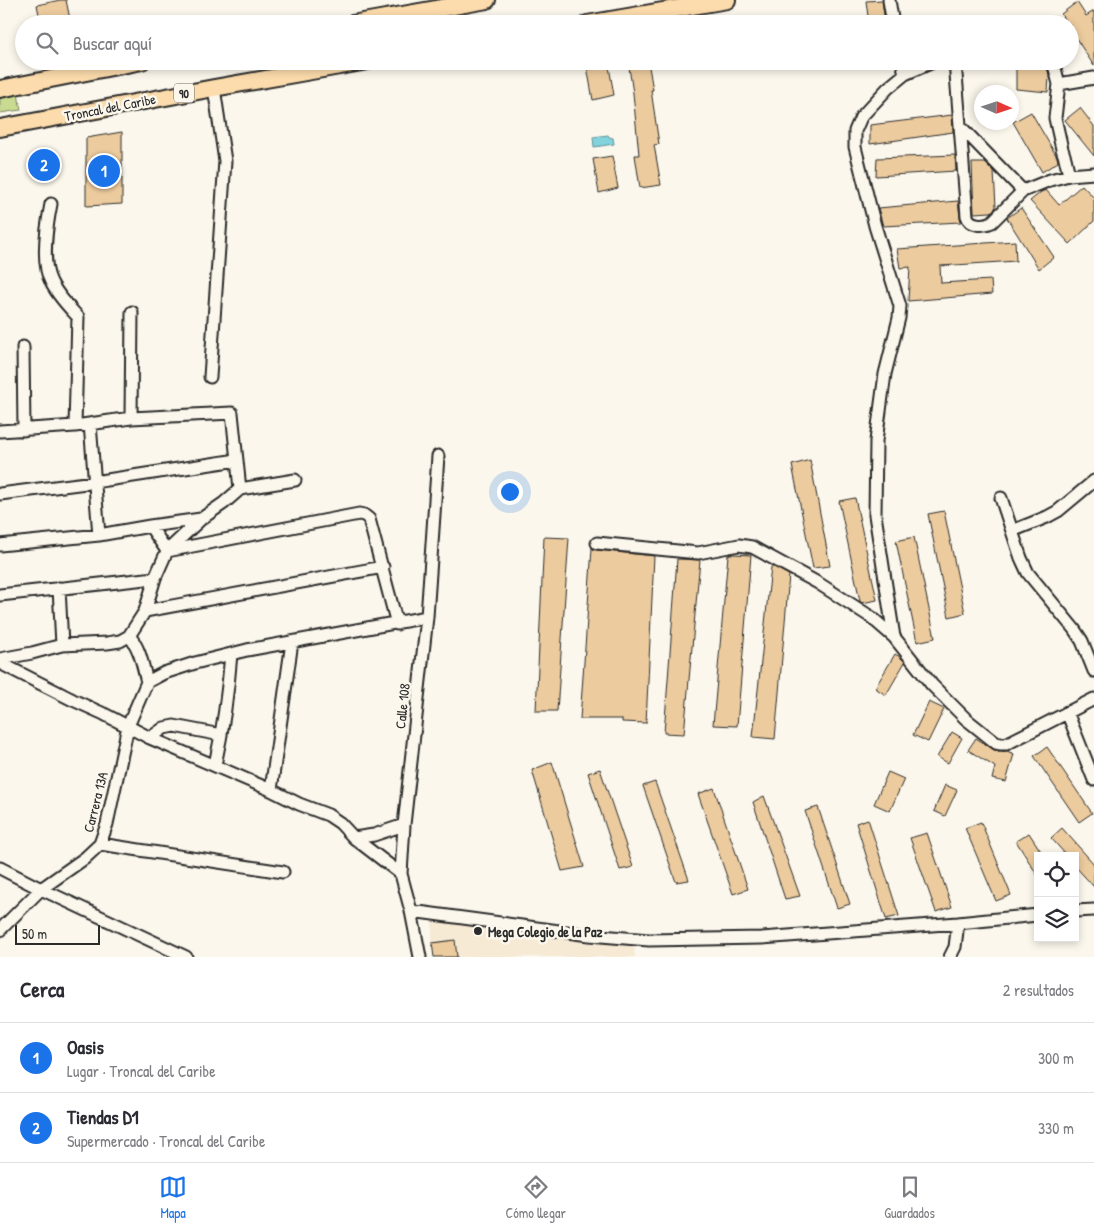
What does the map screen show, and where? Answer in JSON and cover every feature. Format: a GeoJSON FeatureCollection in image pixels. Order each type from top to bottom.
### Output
{"type":"FeatureCollection","features":[{"type":"Feature","properties":{"kind":"highway"},"geometry":{"type":"LineString","coordinates":[[403,15],[487,0]]}},
{"type":"Feature","properties":{"kind":"highway"},"geometry":{"type":"LineString","coordinates":[[640,15],[728,0]]}},
{"type":"Feature","properties":{"kind":"highway"},"geometry":{"type":"LineString","coordinates":[[0,89],[96,70]]}},
{"type":"Feature","properties":{"kind":"highway","name":"Troncal del Caribe"},"geometry":{"type":"LineString","coordinates":[[0,128],[317,70]]}},
{"type":"Feature","properties":{"kind":"street"},"geometry":{"type":"LineString","coordinates":[[889,0],[892,15]]}},
{"type":"Feature","properties":{"kind":"street"},"geometry":{"type":"LineString","coordinates":[[904,70],[905,74]]}},
{"type":"Feature","properties":{"kind":"street"},"geometry":{"type":"LineString","coordinates":[[894,637],[875,515],[876,451],[885,374],[900,306],[875,226],[855,147],[855,130],[861,117],[888,88],[905,74],[914,70]]}},
{"type":"Feature","properties":{"kind":"street"},"geometry":{"type":"LineString","coordinates":[[956,70],[968,220],[976,224],[987,224],[992,222],[1023,191],[1050,180],[1070,175],[1094,173]]}},
{"type":"Feature","properties":{"kind":"street"},"geometry":{"type":"LineString","coordinates":[[1055,70],[1059,84],[1056,118],[1062,149],[1070,175]]}},
{"type":"Feature","properties":{"kind":"street"},"geometry":{"type":"LineString","coordinates":[[1059,84],[1094,78]]}},
{"type":"Feature","properties":{"kind":"street"},"geometry":{"type":"LineString","coordinates":[[210,377],[225,161],[214,88]]}},
{"type":"Feature","properties":{"kind":"street"},"geometry":{"type":"LineString","coordinates":[[961,127],[1023,191]]}},
{"type":"Feature","properties":{"kind":"street"},"geometry":{"type":"LineString","coordinates":[[51,204],[47,227],[46,266],[50,281],[78,317],[75,426]]}},
{"type":"Feature","properties":{"kind":"street"},"geometry":{"type":"LineString","coordinates":[[131,418],[132,312]]}},
{"type":"Feature","properties":{"kind":"street"},"geometry":{"type":"LineString","coordinates":[[23,347],[24,430]]}},
{"type":"Feature","properties":{"kind":"street"},"geometry":{"type":"LineString","coordinates":[[0,431],[75,426],[131,418],[232,413],[240,490]]}},
{"type":"Feature","properties":{"kind":"street"},"geometry":{"type":"LineString","coordinates":[[90,424],[99,535]]}},
{"type":"Feature","properties":{"kind":"street","name":"Calle 108"},"geometry":{"type":"LineString","coordinates":[[420,957],[411,911],[400,874],[427,618],[438,456]]}},
{"type":"Feature","properties":{"kind":"street"},"geometry":{"type":"LineString","coordinates":[[0,494],[237,460]]}},
{"type":"Feature","properties":{"kind":"street"},"geometry":{"type":"LineString","coordinates":[[0,658],[32,653],[62,645],[120,641],[129,636],[145,611],[155,578],[167,551],[240,490],[295,480]]}},
{"type":"Feature","properties":{"kind":"street"},"geometry":{"type":"LineString","coordinates":[[1012,531],[1058,511],[1094,480]]}},
{"type":"Feature","properties":{"kind":"street"},"geometry":{"type":"LineString","coordinates":[[1001,498],[1021,558],[1028,573],[1074,629],[1082,641],[1094,671]]}},
{"type":"Feature","properties":{"kind":"street"},"geometry":{"type":"LineString","coordinates":[[167,551],[359,514],[364,515],[369,519],[397,624]]}},
{"type":"Feature","properties":{"kind":"street"},"geometry":{"type":"LineString","coordinates":[[0,545],[99,535],[150,526],[202,520]]}},
{"type":"Feature","properties":{"kind":"street"},"geometry":{"type":"LineString","coordinates":[[150,526],[167,551]]}},
{"type":"Feature","properties":{"kind":"street"},"geometry":{"type":"LineString","coordinates":[[596,543],[698,552],[740,545],[752,547],[831,591],[871,618],[894,637],[932,684],[966,719],[996,743],[1006,744],[1094,698]]}},
{"type":"Feature","properties":{"kind":"street"},"geometry":{"type":"LineString","coordinates":[[145,611],[383,567]]}},
{"type":"Feature","properties":{"kind":"street"},"geometry":{"type":"LineString","coordinates":[[0,595],[155,578]]}},
{"type":"Feature","properties":{"kind":"street"},"geometry":{"type":"LineString","coordinates":[[59,588],[62,645]]}},
{"type":"Feature","properties":{"kind":"street"},"geometry":{"type":"LineString","coordinates":[[129,636],[137,648],[147,682],[164,673],[195,663],[247,650],[427,618]]}},
{"type":"Feature","properties":{"kind":"street"},"geometry":{"type":"LineString","coordinates":[[271,790],[292,642]]}},
{"type":"Feature","properties":{"kind":"street"},"geometry":{"type":"LineString","coordinates":[[215,766],[222,734],[231,654]]}},
{"type":"Feature","properties":{"kind":"street"},"geometry":{"type":"LineString","coordinates":[[0,663],[150,738],[271,790],[298,804],[328,815],[400,874]]}},
{"type":"Feature","properties":{"kind":"street","name":"Carrera 13A"},"geometry":{"type":"LineString","coordinates":[[0,930],[41,889],[85,858],[100,844],[107,824],[128,726],[147,682]]}},
{"type":"Feature","properties":{"kind":"street"},"geometry":{"type":"LineString","coordinates":[[1067,712],[1094,780]]}},
{"type":"Feature","properties":{"kind":"street"},"geometry":{"type":"LineString","coordinates":[[150,738],[164,728],[174,726],[222,734]]}},
{"type":"Feature","properties":{"kind":"street"},"geometry":{"type":"LineString","coordinates":[[354,838],[374,835],[404,825]]}},
{"type":"Feature","properties":{"kind":"street"},"geometry":{"type":"LineString","coordinates":[[100,844],[283,872]]}},
{"type":"Feature","properties":{"kind":"street"},"geometry":{"type":"LineString","coordinates":[[0,868],[186,957]]}},
{"type":"Feature","properties":{"kind":"street"},"geometry":{"type":"LineString","coordinates":[[1079,912],[1094,910]]}},
{"type":"Feature","properties":{"kind":"street"},"geometry":{"type":"LineString","coordinates":[[411,911],[589,936],[649,940],[762,938],[1034,915]]}},
{"type":"Feature","properties":{"kind":"street"},"geometry":{"type":"LineString","coordinates":[[950,957],[955,947],[958,923]]}},
{"type":"Feature","properties":{"kind":"shaded area","name":"Mega Colegio de la Paz"},"geometry":{"type":"Polygon","coordinates":[[[432,920],[634,945],[635,957],[434,957],[432,920]]]}},
{"type":"Feature","properties":{"kind":"green space"},"geometry":{"type":"Polygon","coordinates":[[[18,94],[21,110],[0,113],[0,97],[18,94]]]}},
{"type":"Feature","properties":{"kind":"water"},"geometry":{"type":"Polygon","coordinates":[[[608,135],[613,138],[614,144],[594,147],[593,137],[608,135]]]}},
{"type":"Feature","properties":{"kind":"building"},"geometry":{"type":"Polygon","coordinates":[[[66,0],[69,15],[39,15],[37,5],[66,0]]]}},
{"type":"Feature","properties":{"kind":"building"},"geometry":{"type":"Polygon","coordinates":[[[882,0],[884,15],[868,15],[866,1],[882,0]]]}},
{"type":"Feature","properties":{"kind":"building"},"geometry":{"type":"Polygon","coordinates":[[[1077,2],[1086,16],[1094,11],[1094,66],[1079,43],[1079,15],[1061,14],[1077,2]]]}},
{"type":"Feature","properties":{"kind":"building"},"geometry":{"type":"Polygon","coordinates":[[[588,70],[610,70],[614,95],[593,100],[588,70]]]}},
{"type":"Feature","properties":{"kind":"building"},"geometry":{"type":"Polygon","coordinates":[[[629,70],[650,70],[659,144],[654,145],[661,185],[640,188],[635,155],[639,155],[629,70]]]}},
{"type":"Feature","properties":{"kind":"building"},"geometry":{"type":"Polygon","coordinates":[[[1016,70],[1048,70],[1048,92],[1019,89],[1019,85],[1016,85],[1016,70]]]}},
{"type":"Feature","properties":{"kind":"building"},"geometry":{"type":"Polygon","coordinates":[[[1080,108],[1094,126],[1094,156],[1065,120],[1080,108]]]}},
{"type":"Feature","properties":{"kind":"building"},"geometry":{"type":"Polygon","coordinates":[[[1031,112],[1058,162],[1042,172],[1018,130],[1019,119],[1031,112]]]}},
{"type":"Feature","properties":{"kind":"building"},"geometry":{"type":"Polygon","coordinates":[[[952,115],[953,132],[870,144],[870,125],[952,115]]]}},
{"type":"Feature","properties":{"kind":"building"},"geometry":{"type":"Polygon","coordinates":[[[122,132],[122,204],[86,206],[86,138],[122,132]]]}},
{"type":"Feature","properties":{"kind":"building"},"geometry":{"type":"Polygon","coordinates":[[[955,155],[956,171],[876,176],[877,158],[955,155]]]}},
{"type":"Feature","properties":{"kind":"building"},"geometry":{"type":"Polygon","coordinates":[[[612,156],[618,188],[599,193],[593,159],[612,156]]]}},
{"type":"Feature","properties":{"kind":"building"},"geometry":{"type":"Polygon","coordinates":[[[972,163],[985,163],[994,172],[996,207],[991,212],[974,213],[972,163]]]}},
{"type":"Feature","properties":{"kind":"building"},"geometry":{"type":"Polygon","coordinates":[[[1082,185],[1094,198],[1094,221],[1070,244],[1030,201],[1046,190],[1059,205],[1082,185]]]}},
{"type":"Feature","properties":{"kind":"building"},"geometry":{"type":"Polygon","coordinates":[[[958,201],[961,222],[883,226],[878,208],[958,201]]]}},
{"type":"Feature","properties":{"kind":"building"},"geometry":{"type":"Polygon","coordinates":[[[1021,208],[1054,257],[1039,269],[1007,218],[1021,208]]]}},
{"type":"Feature","properties":{"kind":"building"},"geometry":{"type":"Polygon","coordinates":[[[1015,241],[1016,261],[940,266],[941,283],[991,280],[992,294],[908,301],[910,267],[900,268],[897,249],[1015,241]]]}},
{"type":"Feature","properties":{"kind":"building"},"geometry":{"type":"Polygon","coordinates":[[[810,460],[830,566],[813,568],[792,465],[810,460]]]}},
{"type":"Feature","properties":{"kind":"building"},"geometry":{"type":"Polygon","coordinates":[[[855,498],[877,600],[862,603],[860,601],[839,501],[855,498]]]}},
{"type":"Feature","properties":{"kind":"building"},"geometry":{"type":"Polygon","coordinates":[[[944,511],[965,613],[949,617],[928,514],[944,511]]]}},
{"type":"Feature","properties":{"kind":"building"},"geometry":{"type":"Polygon","coordinates":[[[544,537],[569,538],[557,711],[536,711],[544,537]]]}},
{"type":"Feature","properties":{"kind":"building"},"geometry":{"type":"Polygon","coordinates":[[[914,537],[935,638],[917,642],[896,541],[914,537]]]}},
{"type":"Feature","properties":{"kind":"building"},"geometry":{"type":"Polygon","coordinates":[[[592,548],[654,556],[646,723],[622,722],[622,719],[580,719],[592,548]]]}},
{"type":"Feature","properties":{"kind":"building"},"geometry":{"type":"Polygon","coordinates":[[[728,555],[751,555],[737,726],[713,725],[728,555]]]}},
{"type":"Feature","properties":{"kind":"building"},"geometry":{"type":"Polygon","coordinates":[[[677,559],[700,560],[684,734],[664,733],[677,559]]]}},
{"type":"Feature","properties":{"kind":"building"},"geometry":{"type":"Polygon","coordinates":[[[771,567],[789,575],[775,739],[753,737],[771,567]]]}},
{"type":"Feature","properties":{"kind":"building"},"geometry":{"type":"Polygon","coordinates":[[[895,654],[905,662],[886,695],[875,688],[895,654]]]}},
{"type":"Feature","properties":{"kind":"building"},"geometry":{"type":"Polygon","coordinates":[[[929,702],[944,709],[928,742],[913,735],[929,702]]]}},
{"type":"Feature","properties":{"kind":"building"},"geometry":{"type":"Polygon","coordinates":[[[952,732],[962,738],[948,763],[937,757],[952,732]]]}},
{"type":"Feature","properties":{"kind":"building"},"geometry":{"type":"Polygon","coordinates":[[[976,738],[994,750],[1000,752],[1007,751],[1014,754],[1006,782],[992,779],[995,767],[968,750],[976,738]]]}},
{"type":"Feature","properties":{"kind":"building"},"geometry":{"type":"Polygon","coordinates":[[[1047,747],[1092,813],[1079,822],[1034,756],[1047,747]]]}},
{"type":"Feature","properties":{"kind":"building"},"geometry":{"type":"Polygon","coordinates":[[[552,762],[584,867],[562,871],[532,770],[552,762]]]}},
{"type":"Feature","properties":{"kind":"building"},"geometry":{"type":"Polygon","coordinates":[[[600,769],[633,867],[620,870],[588,773],[600,769]]]}},
{"type":"Feature","properties":{"kind":"building"},"geometry":{"type":"Polygon","coordinates":[[[888,772],[904,779],[890,811],[874,804],[888,772]]]}},
{"type":"Feature","properties":{"kind":"building"},"geometry":{"type":"Polygon","coordinates":[[[655,782],[689,880],[676,882],[643,786],[655,782]]]}},
{"type":"Feature","properties":{"kind":"building"},"geometry":{"type":"Polygon","coordinates":[[[945,785],[957,790],[945,816],[934,811],[945,785]]]}},
{"type":"Feature","properties":{"kind":"building"},"geometry":{"type":"Polygon","coordinates":[[[714,788],[748,889],[733,894],[698,794],[714,788]]]}},
{"type":"Feature","properties":{"kind":"building"},"geometry":{"type":"Polygon","coordinates":[[[764,796],[800,896],[785,899],[753,802],[764,796]]]}},
{"type":"Feature","properties":{"kind":"building"},"geometry":{"type":"Polygon","coordinates":[[[818,807],[850,904],[837,908],[805,811],[818,807]]]}},
{"type":"Feature","properties":{"kind":"building"},"geometry":{"type":"Polygon","coordinates":[[[868,819],[899,916],[886,919],[856,823],[868,819]]]}},
{"type":"Feature","properties":{"kind":"building"},"geometry":{"type":"Polygon","coordinates":[[[981,822],[1011,895],[996,901],[965,828],[981,822]]]}},
{"type":"Feature","properties":{"kind":"building"},"geometry":{"type":"Polygon","coordinates":[[[1062,828],[1094,864],[1094,887],[1079,870],[1079,852],[1063,852],[1051,838],[1062,828]]]}},
{"type":"Feature","properties":{"kind":"building"},"geometry":{"type":"Polygon","coordinates":[[[927,833],[952,907],[936,912],[910,838],[927,833]]]}},
{"type":"Feature","properties":{"kind":"building"},"geometry":{"type":"Polygon","coordinates":[[[1029,833],[1041,852],[1034,852],[1034,870],[1016,841],[1029,833]]]}},
{"type":"Feature","properties":{"kind":"building"},"geometry":{"type":"Polygon","coordinates":[[[455,940],[457,957],[434,957],[432,943],[455,940]]]}},
{"type":"Feature","properties":{"kind":"place","name":"Tiendas D1"},"geometry":{"type":"Point","coordinates":[44,165]}},
{"type":"Feature","properties":{"kind":"place","name":"Oasis"},"geometry":{"type":"Point","coordinates":[104,171]}},
{"type":"Feature","properties":{"kind":"place","name":"Mega Colegio de la Paz"},"geometry":{"type":"Point","coordinates":[478,931]}}]}
